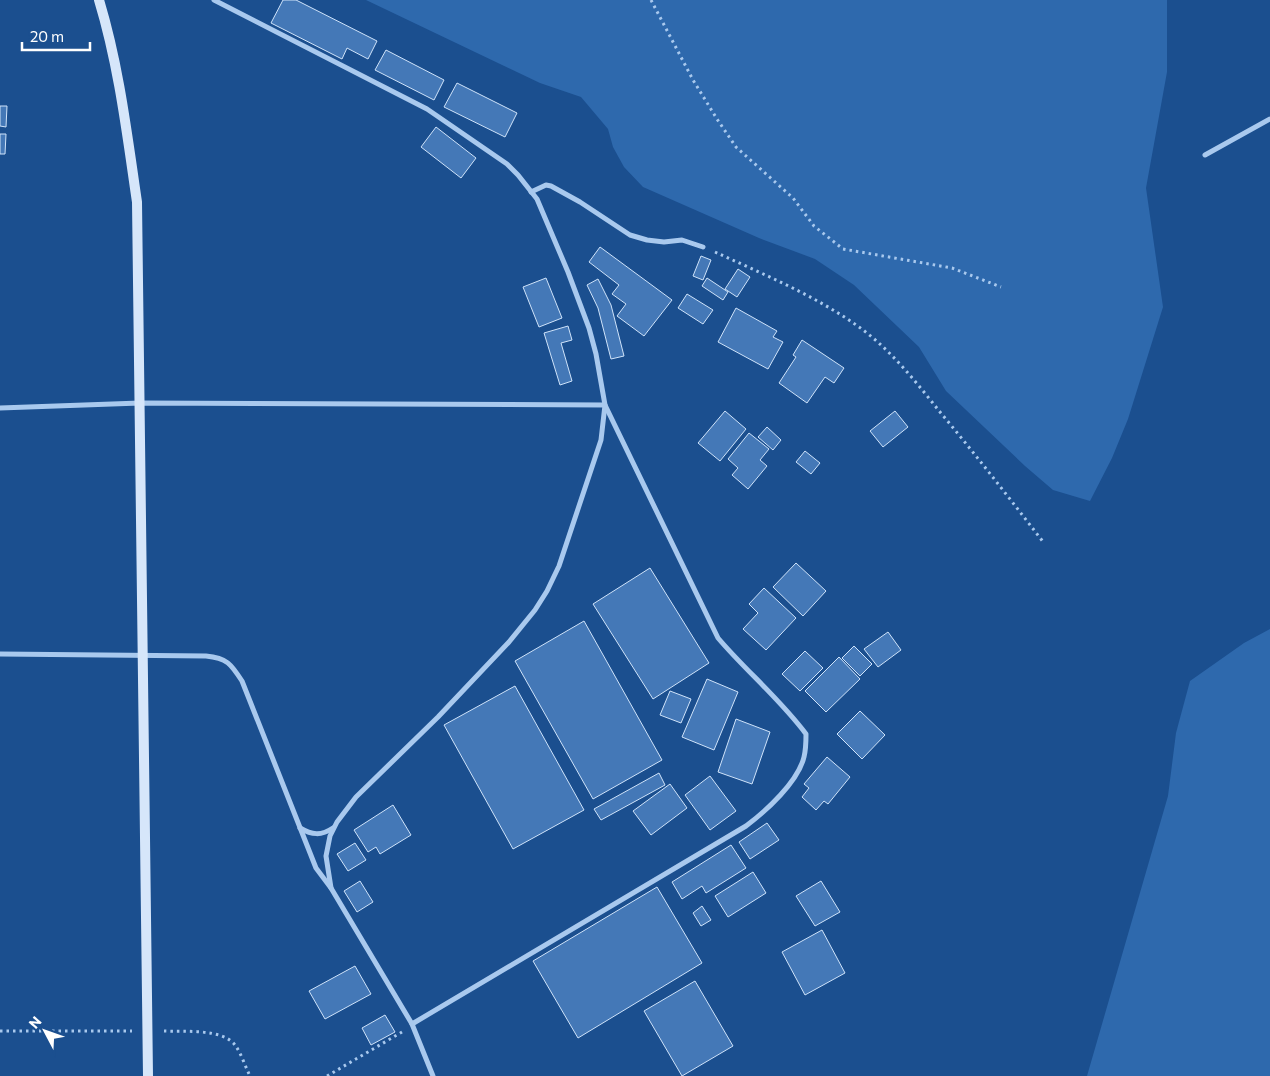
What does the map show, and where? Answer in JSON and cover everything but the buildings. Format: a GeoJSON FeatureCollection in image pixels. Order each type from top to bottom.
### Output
{"type":"FeatureCollection","features":[{"type":"Feature","properties":{"kind":"street"},"geometry":{"type":"LineString","coordinates":[[99,0],[114,55],[137,202],[148,1076]]}},
{"type":"Feature","properties":{"kind":"street"},"geometry":{"type":"LineString","coordinates":[[214,0],[427,109],[507,164],[538,199],[589,328],[601,374],[605,405],[601,440],[559,566],[535,610],[509,642],[444,710],[356,797],[330,836],[326,856],[331,888]]}},
{"type":"Feature","properties":{"kind":"street"},"geometry":{"type":"LineString","coordinates":[[1205,155],[1270,120]]}},
{"type":"Feature","properties":{"kind":"street"},"geometry":{"type":"LineString","coordinates":[[531,192],[546,184],[580,202],[630,234],[646,240],[664,242],[682,240],[703,247]]}},
{"type":"Feature","properties":{"kind":"street"},"geometry":{"type":"LineString","coordinates":[[0,408],[140,403],[605,405]]}},
{"type":"Feature","properties":{"kind":"street"},"geometry":{"type":"LineString","coordinates":[[412,1025],[746,826],[762,814],[781,794],[800,769],[804,758],[806,734],[718,638],[605,405]]}},
{"type":"Feature","properties":{"kind":"street"},"geometry":{"type":"LineString","coordinates":[[0,654],[219,658],[226,660],[235,669],[242,681],[316,868],[331,888],[412,1025],[434,1076]]}},
{"type":"Feature","properties":{"kind":"street"},"geometry":{"type":"LineString","coordinates":[[299,827],[313,834],[325,833],[335,828]]}},
{"type":"Feature","properties":{"kind":"path"},"geometry":{"type":"LineString","coordinates":[[651,0],[693,80],[736,147],[793,198],[814,226],[843,249],[952,268],[1001,287]]}},
{"type":"Feature","properties":{"kind":"path"},"geometry":{"type":"LineString","coordinates":[[703,247],[833,310],[868,334],[908,372],[989,471],[1044,543]]}},
{"type":"Feature","properties":{"kind":"path"},"geometry":{"type":"LineString","coordinates":[[327,1076],[412,1025]]}},
{"type":"Feature","properties":{"kind":"path"},"geometry":{"type":"LineString","coordinates":[[0,1031],[210,1033],[226,1038],[234,1044],[250,1076]]}},
{"type":"Feature","properties":{"kind":"shaded area"},"geometry":{"type":"Polygon","coordinates":[[[366,0],[1167,0],[1167,72],[1146,188],[1163,307],[1128,419],[1112,458],[1090,501],[1053,490],[1025,466],[946,391],[919,347],[854,285],[815,259],[759,238],[643,187],[624,167],[613,147],[608,129],[581,97],[540,83],[366,0]]]}},
{"type":"Feature","properties":{"kind":"shaded area"},"geometry":{"type":"Polygon","coordinates":[[[1270,629],[1270,1076],[1087,1076],[1168,796],[1176,733],[1190,681],[1244,643],[1270,629]]]}}]}
